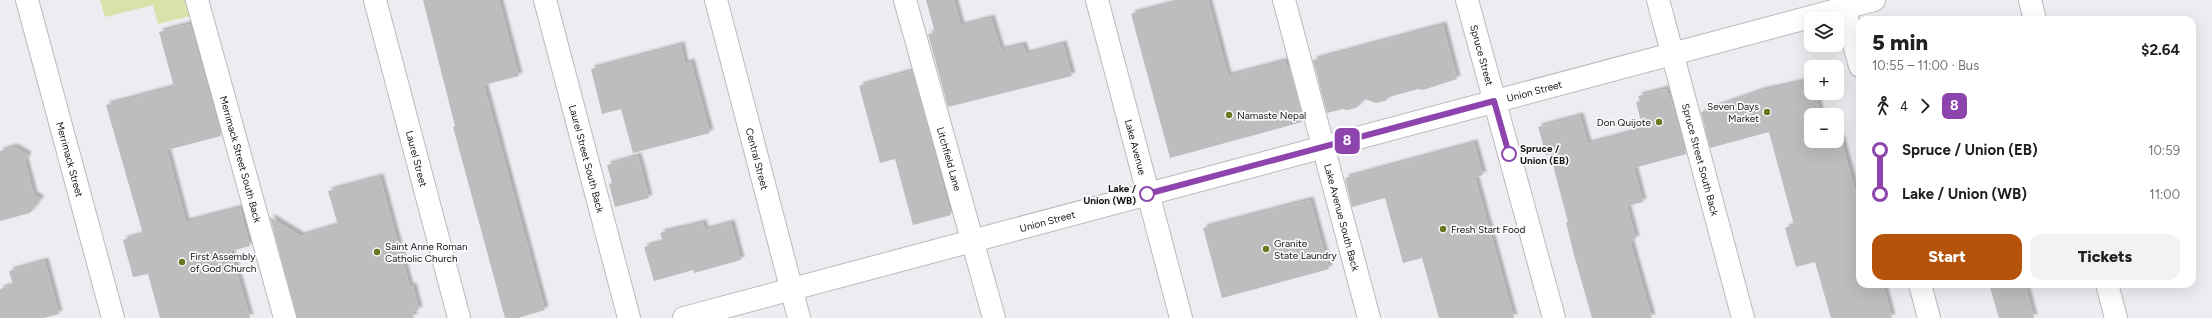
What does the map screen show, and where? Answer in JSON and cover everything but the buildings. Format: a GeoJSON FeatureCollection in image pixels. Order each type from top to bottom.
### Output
{"type":"FeatureCollection","features":[{"type":"Feature","properties":{"kind":"street","name":"Merrimack Street"},"geometry":{"type":"LineString","coordinates":[[27,0],[113,318]]}},
{"type":"Feature","properties":{"kind":"street","name":"Merrimack Street South Back"},"geometry":{"type":"LineString","coordinates":[[197,0],[285,318]]}},
{"type":"Feature","properties":{"kind":"street","name":"Laurel Street"},"geometry":{"type":"LineString","coordinates":[[375,0],[459,318]]}},
{"type":"Feature","properties":{"kind":"street","name":"Laurel Street South Back"},"geometry":{"type":"LineString","coordinates":[[545,0],[629,318]]}},
{"type":"Feature","properties":{"kind":"street","name":"Central Street"},"geometry":{"type":"LineString","coordinates":[[716,0],[799,318]]}},
{"type":"Feature","properties":{"kind":"street","name":"Litchfield Lane"},"geometry":{"type":"LineString","coordinates":[[905,0],[974,240],[994,318]]}},
{"type":"Feature","properties":{"kind":"street","name":"Lake Avenue"},"geometry":{"type":"LineString","coordinates":[[1097,0],[1147,194],[1181,318]]}},
{"type":"Feature","properties":{"kind":"street","name":"Lake Avenue South Back"},"geometry":{"type":"LineString","coordinates":[[1284,0],[1369,318]]}},
{"type":"Feature","properties":{"kind":"street","name":"Spruce Street"},"geometry":{"type":"LineString","coordinates":[[1467,0],[1554,318]]}},
{"type":"Feature","properties":{"kind":"street","name":"Spruce Street South Back"},"geometry":{"type":"LineString","coordinates":[[1658,0],[1743,318]]}},
{"type":"Feature","properties":{"kind":"street","name":"Union Street"},"geometry":{"type":"LineString","coordinates":[[684,318],[1672,54],[1843,4],[1874,0]]}},
{"type":"Feature","properties":{"kind":"street"},"geometry":{"type":"LineString","coordinates":[[2030,0],[2035,16]]}},
{"type":"Feature","properties":{"kind":"street"},"geometry":{"type":"LineString","coordinates":[[1843,4],[1856,51]]}},
{"type":"Feature","properties":{"kind":"street"},"geometry":{"type":"LineString","coordinates":[[1921,288],[1929,318]]}},
{"type":"Feature","properties":{"kind":"street"},"geometry":{"type":"LineString","coordinates":[[2108,288],[2116,318]]}},
{"type":"Feature","properties":{"kind":"green space"},"geometry":{"type":"Polygon","coordinates":[[[100,0],[185,0],[190,16],[158,24],[153,5],[105,17],[100,0]]]}},
{"type":"Feature","properties":{"kind":"bus line","name":"8"},"geometry":{"type":"LineString","coordinates":[[1147,194],[1494,101],[1509,154]]}},
{"type":"Feature","properties":{"kind":"place","name":"Seven Days Market"},"geometry":{"type":"Point","coordinates":[1767,112]}},
{"type":"Feature","properties":{"kind":"place","name":"Namaste Nepal"},"geometry":{"type":"Point","coordinates":[1229,115]}},
{"type":"Feature","properties":{"kind":"place","name":"Don Quijote"},"geometry":{"type":"Point","coordinates":[1659,122]}},
{"type":"Feature","properties":{"kind":"place","name":"Spruce / Union (EB)"},"geometry":{"type":"Point","coordinates":[1509,154]}},
{"type":"Feature","properties":{"kind":"place","name":"Lake / Union (WB)"},"geometry":{"type":"Point","coordinates":[1147,194]}},
{"type":"Feature","properties":{"kind":"place","name":"Fresh Start Food"},"geometry":{"type":"Point","coordinates":[1443,229]}},
{"type":"Feature","properties":{"kind":"place","name":"Granite State Laundry"},"geometry":{"type":"Point","coordinates":[1266,249]}},
{"type":"Feature","properties":{"kind":"place","name":"Saint Anne Roman Catholic Church"},"geometry":{"type":"Point","coordinates":[377,252]}},
{"type":"Feature","properties":{"kind":"place","name":"First Assembly of God Church"},"geometry":{"type":"Point","coordinates":[182,262]}}]}
